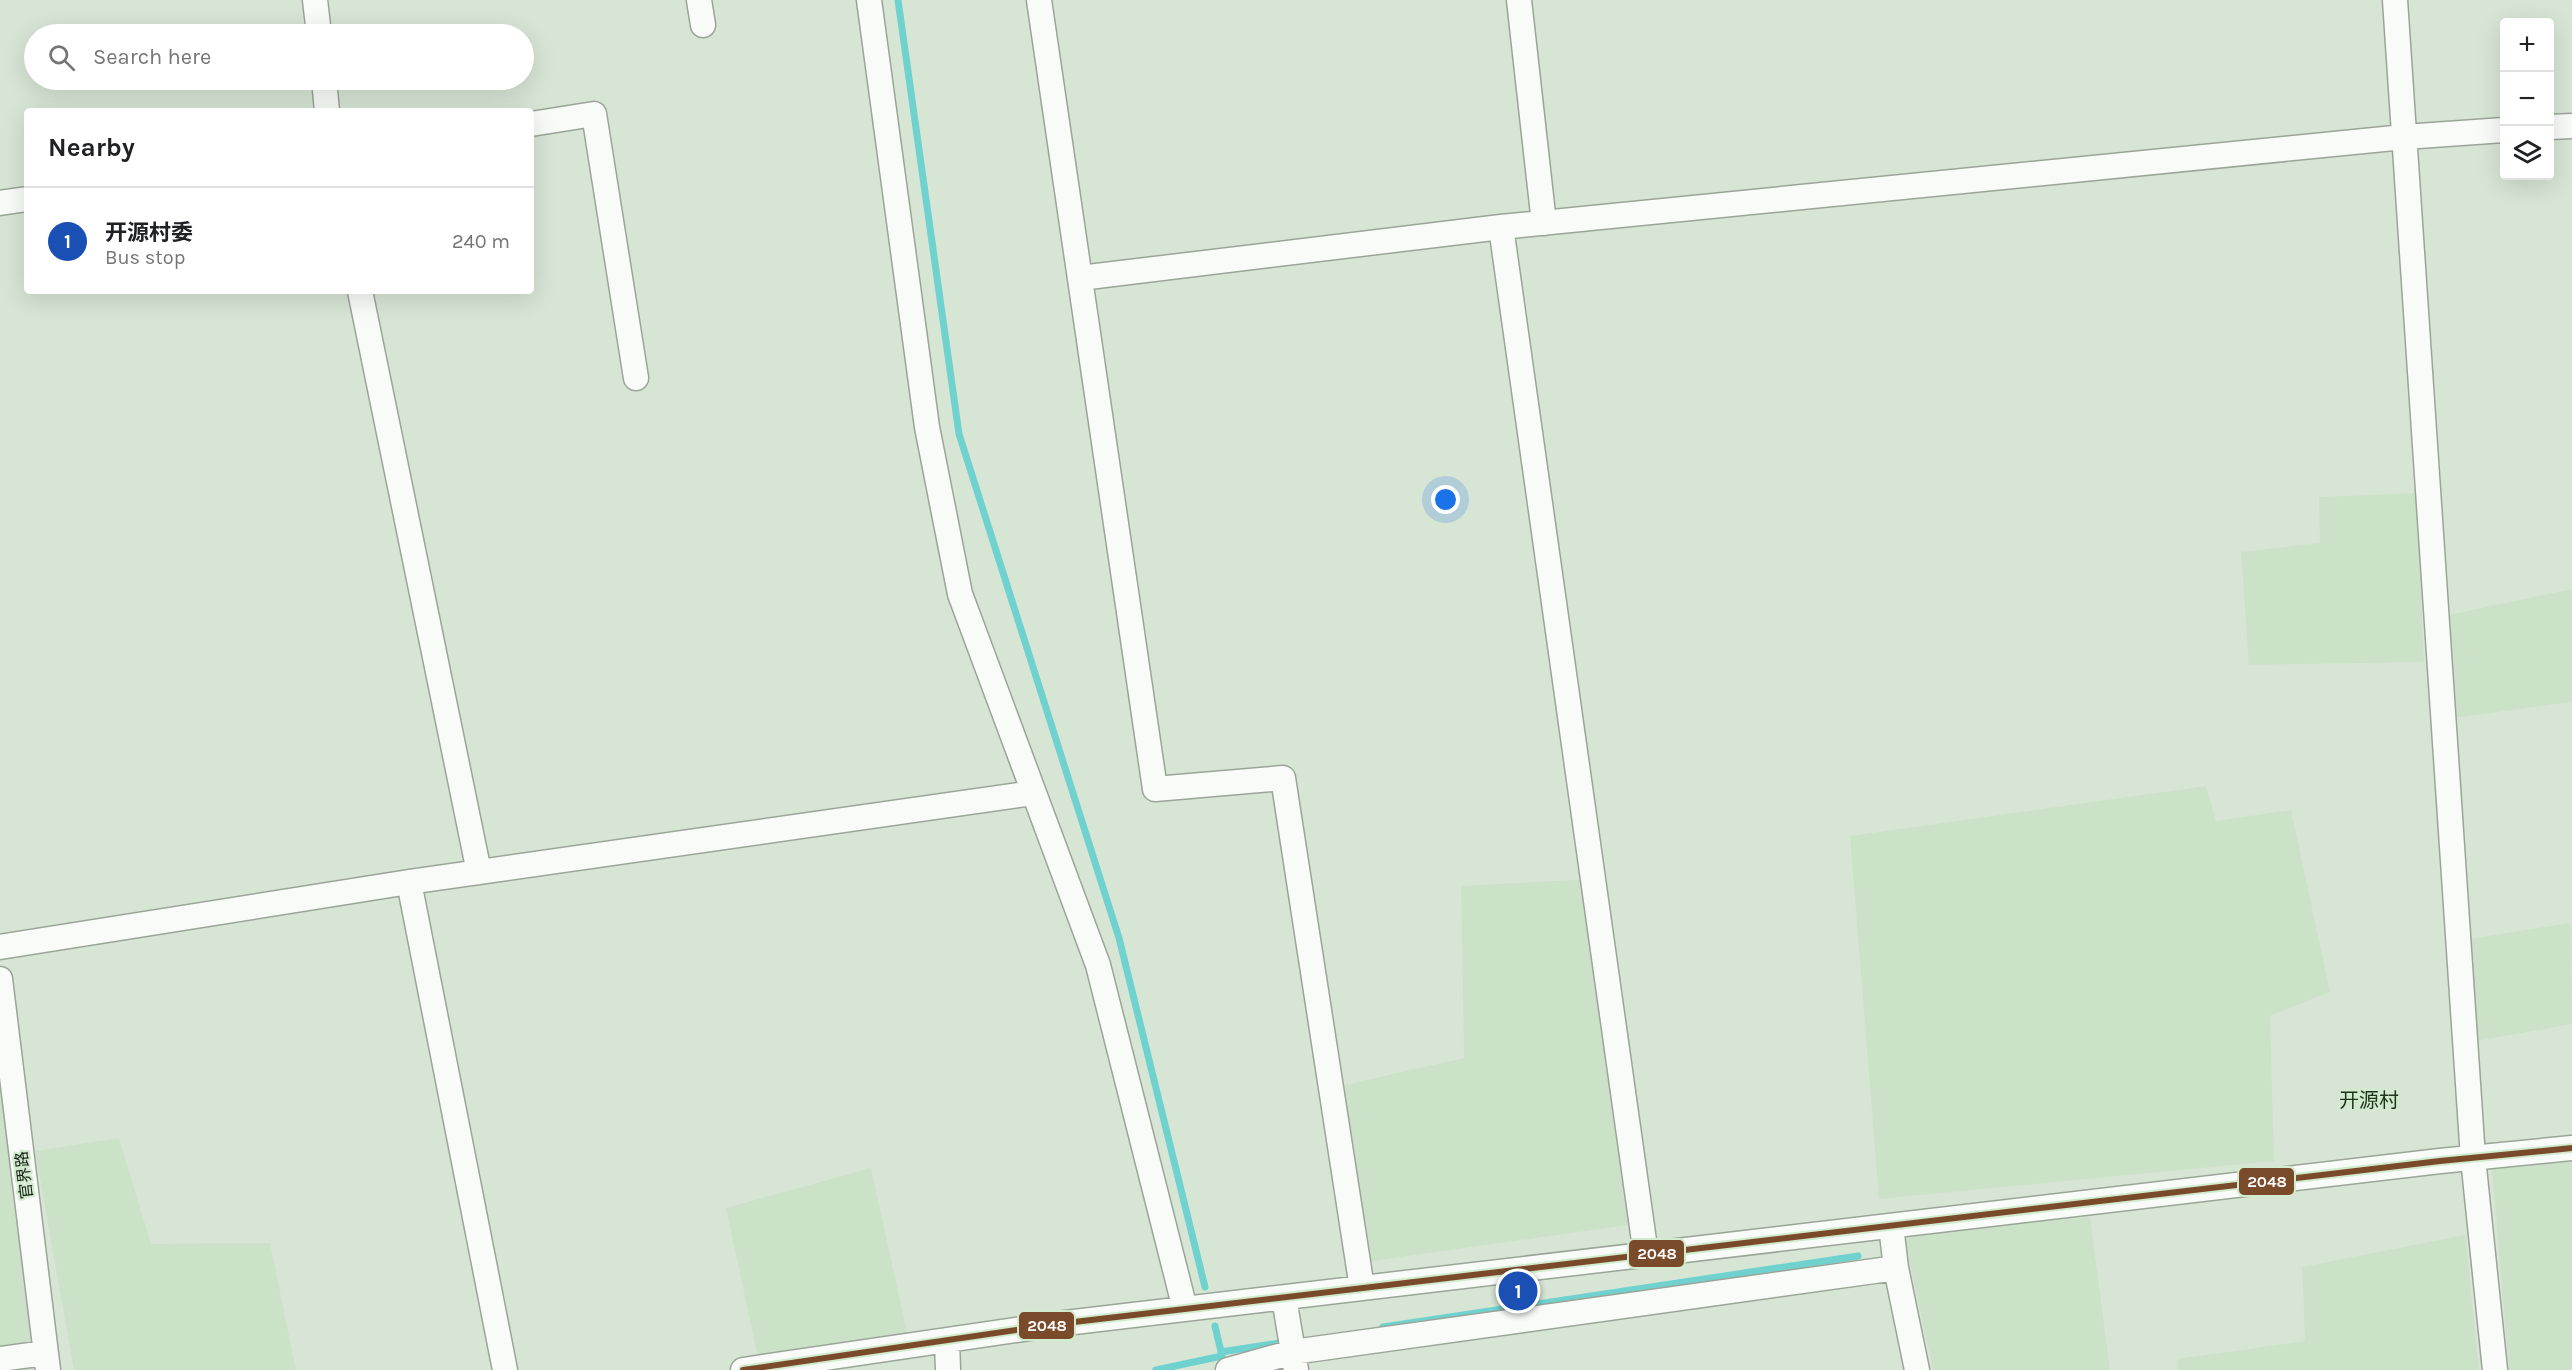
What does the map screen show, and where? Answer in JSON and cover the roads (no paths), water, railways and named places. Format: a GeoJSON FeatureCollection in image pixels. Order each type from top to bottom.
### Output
{"type":"FeatureCollection","features":[{"type":"Feature","properties":{"kind":"street"},"geometry":{"type":"LineString","coordinates":[[315,0],[318,24]]}},
{"type":"Feature","properties":{"kind":"street"},"geometry":{"type":"LineString","coordinates":[[699,0],[703,25]]}},
{"type":"Feature","properties":{"kind":"street"},"geometry":{"type":"LineString","coordinates":[[869,0],[927,427],[960,594],[1098,965],[1185,1309]]}},
{"type":"Feature","properties":{"kind":"street"},"geometry":{"type":"LineString","coordinates":[[1040,0],[1155,789],[1282,778],[1362,1288]]}},
{"type":"Feature","properties":{"kind":"street"},"geometry":{"type":"LineString","coordinates":[[1519,0],[1544,223]]}},
{"type":"Feature","properties":{"kind":"street"},"geometry":{"type":"LineString","coordinates":[[2395,0],[2473,1158],[2494,1370]]}},
{"type":"Feature","properties":{"kind":"street"},"geometry":{"type":"LineString","coordinates":[[325,90],[327,108]]}},
{"type":"Feature","properties":{"kind":"street"},"geometry":{"type":"LineString","coordinates":[[534,124],[594,114],[636,378]]}},
{"type":"Feature","properties":{"kind":"street"},"geometry":{"type":"LineString","coordinates":[[2554,127],[2572,126]]}},
{"type":"Feature","properties":{"kind":"street"},"geometry":{"type":"LineString","coordinates":[[1080,278],[1501,227],[2404,137],[2500,130]]}},
{"type":"Feature","properties":{"kind":"street"},"geometry":{"type":"LineString","coordinates":[[0,202],[24,198]]}},
{"type":"Feature","properties":{"kind":"street"},"geometry":{"type":"LineString","coordinates":[[1501,227],[1646,1255]]}},
{"type":"Feature","properties":{"kind":"street"},"geometry":{"type":"LineString","coordinates":[[361,294],[479,872]]}},
{"type":"Feature","properties":{"kind":"street"},"geometry":{"type":"LineString","coordinates":[[0,947],[409,882],[1033,793]]}},
{"type":"Feature","properties":{"kind":"street"},"geometry":{"type":"LineString","coordinates":[[409,882],[506,1370]]}},
{"type":"Feature","properties":{"kind":"street","name":"官界路"},"geometry":{"type":"LineString","coordinates":[[0,979],[47,1361]]}},
{"type":"Feature","properties":{"kind":"street"},"geometry":{"type":"LineString","coordinates":[[743,1370],[1185,1309],[2572,1148]]}},
{"type":"Feature","properties":{"kind":"street"},"geometry":{"type":"LineString","coordinates":[[1891,1226],[1896,1268],[1917,1370]]}},
{"type":"Feature","properties":{"kind":"street"},"geometry":{"type":"LineString","coordinates":[[1228,1370],[1293,1351],[1896,1268]]}},
{"type":"Feature","properties":{"kind":"street"},"geometry":{"type":"LineString","coordinates":[[1284,1298],[1293,1351]]}},
{"type":"Feature","properties":{"kind":"street"},"geometry":{"type":"LineString","coordinates":[[947,1341],[948,1370]]}},
{"type":"Feature","properties":{"kind":"street"},"geometry":{"type":"LineString","coordinates":[[0,1359],[47,1361]]}},
{"type":"Feature","properties":{"kind":"waterway"},"geometry":{"type":"LineString","coordinates":[[898,0],[959,434],[1119,938],[1205,1287]]}},
{"type":"Feature","properties":{"kind":"waterway"},"geometry":{"type":"LineString","coordinates":[[1383,1327],[1858,1256]]}},
{"type":"Feature","properties":{"kind":"waterway"},"geometry":{"type":"LineString","coordinates":[[1156,1370],[1222,1356],[1215,1326]]}},
{"type":"Feature","properties":{"kind":"waterway"},"geometry":{"type":"LineString","coordinates":[[1221,1352],[1286,1342]]}},
{"type":"Feature","properties":{"kind":"place","name":"开源村委"},"geometry":{"type":"Point","coordinates":[1518,1291]}},
{"type":"Feature","properties":{"kind":"district","name":"开源村"},"geometry":{"type":"Point","coordinates":[2369,1100]}}]}
